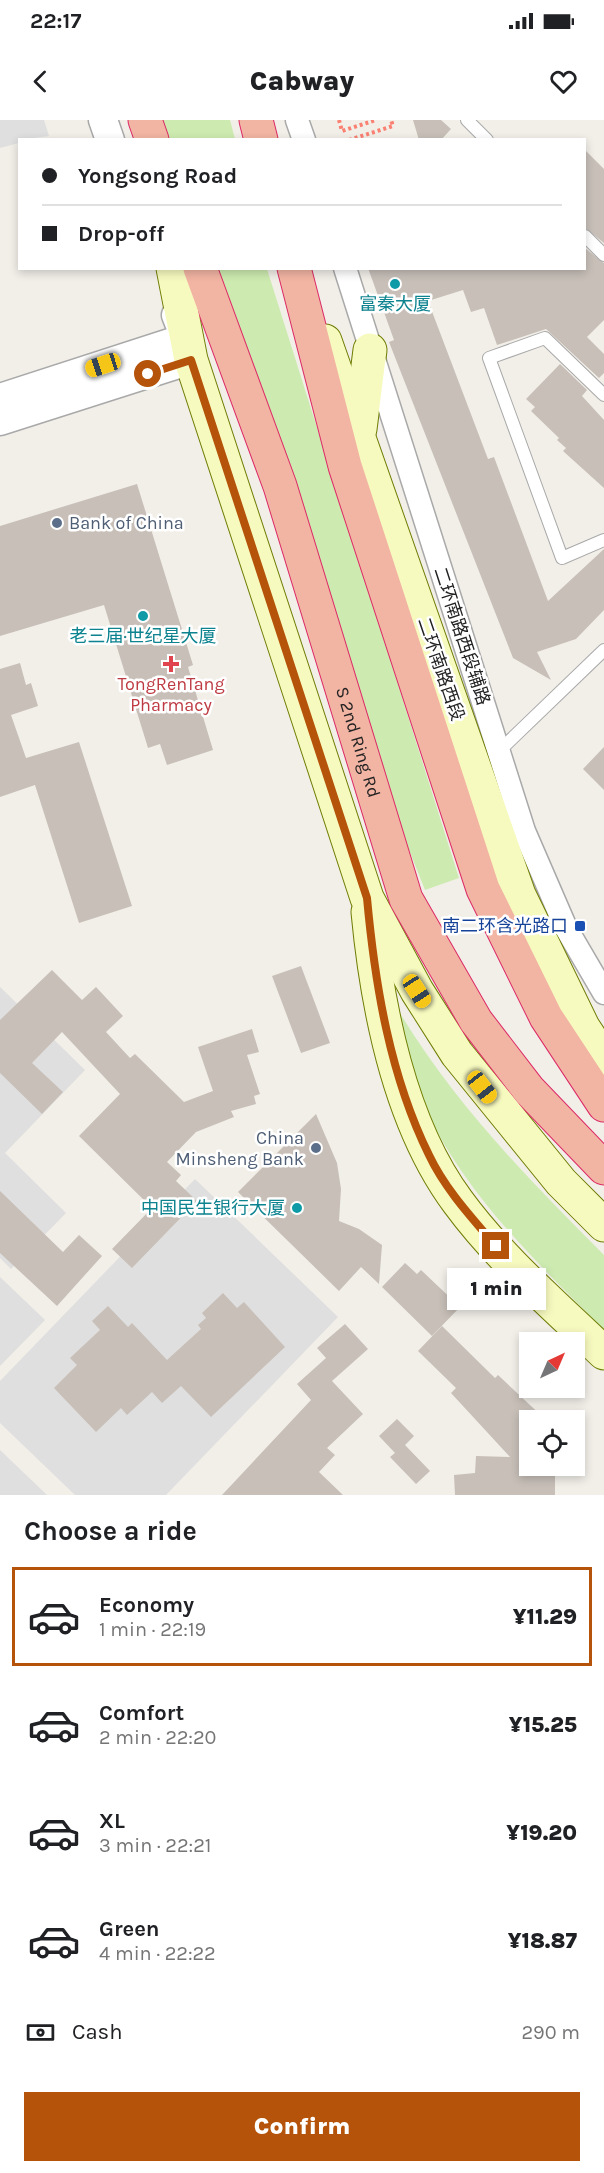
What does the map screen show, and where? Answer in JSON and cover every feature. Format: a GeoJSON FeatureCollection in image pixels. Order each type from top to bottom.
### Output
{"type":"FeatureCollection","features":[{"type":"Feature","properties":{"kind":"highway"},"geometry":{"type":"LineString","coordinates":[[145,120],[152,138]]}},
{"type":"Feature","properties":{"kind":"highway"},"geometry":{"type":"LineString","coordinates":[[256,120],[260,138]]}},
{"type":"Feature","properties":{"kind":"highway","name":"S 2nd Ring Rd"},"geometry":{"type":"LineString","coordinates":[[201,270],[280,486],[406,899],[476,1021],[529,1090],[604,1168]]}},
{"type":"Feature","properties":{"kind":"highway"},"geometry":{"type":"LineString","coordinates":[[296,270],[345,466],[483,889],[546,1017],[604,1105]]}},
{"type":"Feature","properties":{"kind":"main road"},"geometry":{"type":"LineString","coordinates":[[173,270],[188,349],[367,898],[417,991],[457,1054],[561,1182],[604,1224]]}},
{"type":"Feature","properties":{"kind":"main road","name":"二环南路西段"},"geometry":{"type":"LineString","coordinates":[[297,270],[360,434],[519,895],[583,1027],[604,1059]]}},
{"type":"Feature","properties":{"kind":"main road"},"geometry":{"type":"LineString","coordinates":[[360,434],[370,350]]}},
{"type":"Feature","properties":{"kind":"main road"},"geometry":{"type":"LineString","coordinates":[[367,898],[373,961],[382,1009],[401,1083],[429,1155],[458,1202],[496,1246],[604,1353]]}},
{"type":"Feature","properties":{"kind":"street"},"geometry":{"type":"LineString","coordinates":[[103,120],[109,138]]}},
{"type":"Feature","properties":{"kind":"street"},"geometry":{"type":"LineString","coordinates":[[297,120],[303,138]]}},
{"type":"Feature","properties":{"kind":"street"},"geometry":{"type":"LineString","coordinates":[[160,270],[188,349]]}},
{"type":"Feature","properties":{"kind":"street","name":"二环南路西段辅路"},"geometry":{"type":"LineString","coordinates":[[346,270],[524,831],[566,928],[604,993]]}},
{"type":"Feature","properties":{"kind":"street"},"geometry":{"type":"LineString","coordinates":[[0,398],[188,349]]}},
{"type":"Feature","properties":{"kind":"street"},"geometry":{"type":"LineString","coordinates":[[0,421],[188,349]]}},
{"type":"Feature","properties":{"kind":"lane"},"geometry":{"type":"LineString","coordinates":[[467,120],[485,138]]}},
{"type":"Feature","properties":{"kind":"lane"},"geometry":{"type":"LineString","coordinates":[[586,237],[604,255]]}},
{"type":"Feature","properties":{"kind":"lane"},"geometry":{"type":"LineString","coordinates":[[604,395],[545,338],[489,358],[562,558],[604,540]]}},
{"type":"Feature","properties":{"kind":"lane"},"geometry":{"type":"LineString","coordinates":[[498,752],[604,650]]}},
{"type":"Feature","properties":{"kind":"path"},"geometry":{"type":"LineString","coordinates":[[339,120],[342,131],[376,120]]}},
{"type":"Feature","properties":{"kind":"path"},"geometry":{"type":"LineString","coordinates":[[355,138],[393,126],[391,120]]}},
{"type":"Feature","properties":{"kind":"shaded area"},"geometry":{"type":"Polygon","coordinates":[[[0,120],[44,120],[49,136],[18,138],[18,143],[0,148],[0,120]]]}},
{"type":"Feature","properties":{"kind":"shaded area"},"geometry":{"type":"Polygon","coordinates":[[[0,987],[85,1070],[5,1153],[66,1213],[11,1269],[0,1258],[0,987]]]}},
{"type":"Feature","properties":{"kind":"shaded area"},"geometry":{"type":"Polygon","coordinates":[[[195,1179],[338,1317],[166,1495],[75,1495],[0,1423],[0,1381],[195,1179]]]}},
{"type":"Feature","properties":{"kind":"shaded area"},"geometry":{"type":"Polygon","coordinates":[[[0,1277],[45,1320],[0,1366],[0,1277]]]}},
{"type":"Feature","properties":{"kind":"shaded area"},"geometry":{"type":"Polygon","coordinates":[[[0,1450],[47,1495],[0,1495],[0,1450]]]}},
{"type":"Feature","properties":{"kind":"green space"},"geometry":{"type":"Polygon","coordinates":[[[161,120],[230,120],[235,138],[169,138],[161,120]]]}},
{"type":"Feature","properties":{"kind":"green space"},"geometry":{"type":"Polygon","coordinates":[[[215,270],[267,270],[459,878],[425,890],[390,802],[215,270]]]}},
{"type":"Feature","properties":{"kind":"green space"},"geometry":{"type":"Polygon","coordinates":[[[394,1003],[439,1072],[464,1104],[518,1166],[604,1255],[604,1330],[522,1246],[472,1186],[450,1153],[415,1083],[394,1003]]]}},
{"type":"Feature","properties":{"kind":"building"},"geometry":{"type":"Polygon","coordinates":[[[413,120],[441,120],[451,129],[443,138],[418,138],[413,120]]]}},
{"type":"Feature","properties":{"kind":"building"},"geometry":{"type":"Polygon","coordinates":[[[586,151],[604,169],[604,243],[586,229],[586,151]]]}},
{"type":"Feature","properties":{"kind":"building"},"geometry":{"type":"Polygon","coordinates":[[[586,249],[604,263],[604,320],[587,337],[604,354],[604,373],[599,378],[546,329],[497,345],[484,308],[471,312],[463,290],[428,301],[488,459],[494,457],[548,601],[604,549],[604,610],[576,639],[537,652],[551,680],[513,658],[389,342],[394,340],[369,270],[586,270],[586,249]]]}},
{"type":"Feature","properties":{"kind":"building"},"geometry":{"type":"Polygon","coordinates":[[[560,364],[587,390],[582,396],[604,420],[604,488],[563,451],[566,448],[557,440],[559,438],[531,411],[535,407],[526,399],[560,364]]]}},
{"type":"Feature","properties":{"kind":"building","name":"老三届·世纪星大厦"},"geometry":{"type":"Polygon","coordinates":[[[137,484],[193,665],[188,667],[213,750],[167,765],[160,744],[148,748],[104,605],[0,636],[0,526],[137,484]]]}},
{"type":"Feature","properties":{"kind":"building"},"geometry":{"type":"Polygon","coordinates":[[[20,663],[26,685],[31,683],[38,706],[11,715],[26,758],[79,742],[132,906],[79,923],[35,785],[0,797],[0,669],[20,663]]]}},
{"type":"Feature","properties":{"kind":"building"},"geometry":{"type":"Polygon","coordinates":[[[604,747],[604,790],[583,769],[604,747]]]}},
{"type":"Feature","properties":{"kind":"building"},"geometry":{"type":"Polygon","coordinates":[[[301,966],[330,1043],[301,1053],[272,976],[301,966]]]}},
{"type":"Feature","properties":{"kind":"building"},"geometry":{"type":"Polygon","coordinates":[[[52,970],[82,1000],[96,987],[123,1016],[106,1032],[130,1058],[135,1054],[184,1102],[213,1091],[198,1047],[252,1029],[259,1052],[247,1055],[260,1094],[254,1096],[256,1104],[231,1111],[234,1117],[196,1132],[167,1162],[181,1175],[176,1181],[197,1201],[132,1268],[112,1249],[152,1208],[79,1136],[120,1094],[62,1032],[32,1063],[63,1092],[42,1114],[0,1073],[0,1020],[52,970]]]}},
{"type":"Feature","properties":{"kind":"building","name":"中国民生银行大厦"},"geometry":{"type":"Polygon","coordinates":[[[316,1114],[337,1163],[341,1189],[339,1221],[359,1229],[382,1245],[379,1284],[361,1267],[339,1291],[238,1192],[316,1114]]]}},
{"type":"Feature","properties":{"kind":"building"},"geometry":{"type":"Polygon","coordinates":[[[0,1191],[63,1252],[79,1235],[102,1256],[57,1306],[0,1253],[0,1191]]]}},
{"type":"Feature","properties":{"kind":"building"},"geometry":{"type":"Polygon","coordinates":[[[405,1263],[417,1274],[421,1270],[460,1307],[432,1336],[382,1287],[405,1263]]]}},
{"type":"Feature","properties":{"kind":"building"},"geometry":{"type":"Polygon","coordinates":[[[223,1293],[237,1308],[244,1302],[285,1347],[211,1417],[181,1386],[162,1403],[152,1392],[127,1415],[121,1408],[96,1432],[54,1388],[77,1365],[70,1358],[100,1330],[92,1321],[108,1306],[128,1327],[132,1323],[167,1360],[201,1329],[198,1325],[206,1318],[202,1313],[223,1293]]]}},
{"type":"Feature","properties":{"kind":"building"},"geometry":{"type":"Polygon","coordinates":[[[345,1324],[368,1349],[332,1381],[363,1414],[327,1448],[335,1455],[319,1472],[343,1495],[222,1495],[311,1400],[297,1384],[326,1358],[317,1348],[345,1324]]]}},
{"type":"Feature","properties":{"kind":"building"},"geometry":{"type":"Polygon","coordinates":[[[442,1326],[495,1378],[498,1375],[519,1395],[519,1398],[523,1398],[535,1410],[519,1410],[519,1476],[555,1476],[555,1495],[455,1495],[454,1475],[475,1473],[476,1456],[510,1457],[451,1393],[456,1388],[418,1351],[442,1326]]]}},
{"type":"Feature","properties":{"kind":"building"},"geometry":{"type":"Polygon","coordinates":[[[397,1419],[414,1436],[405,1445],[430,1471],[416,1484],[390,1457],[395,1453],[379,1436],[397,1419]]]}},
{"type":"Feature","properties":{"kind":"place","name":"富秦大厦"},"geometry":{"type":"Point","coordinates":[395,284]}},
{"type":"Feature","properties":{"kind":"place","name":"Bank of China"},"geometry":{"type":"Point","coordinates":[57,523]}},
{"type":"Feature","properties":{"kind":"place","name":"老三届·世纪星大厦"},"geometry":{"type":"Point","coordinates":[143,616]}},
{"type":"Feature","properties":{"kind":"place","name":"TongRenTang Pharmacy"},"geometry":{"type":"Point","coordinates":[171,664]}},
{"type":"Feature","properties":{"kind":"place","name":"南二环含光路口"},"geometry":{"type":"Point","coordinates":[580,926]}},
{"type":"Feature","properties":{"kind":"place","name":"China Minsheng Bank"},"geometry":{"type":"Point","coordinates":[316,1148]}},
{"type":"Feature","properties":{"kind":"place","name":"中国民生银行大厦"},"geometry":{"type":"Point","coordinates":[297,1208]}},
{"type":"Feature","properties":{"kind":"route"},"geometry":{"type":"LineString","coordinates":[[148,374],[191,360],[367,898],[373,961],[382,1009],[401,1083],[429,1155],[458,1202],[496,1246]]}}]}
